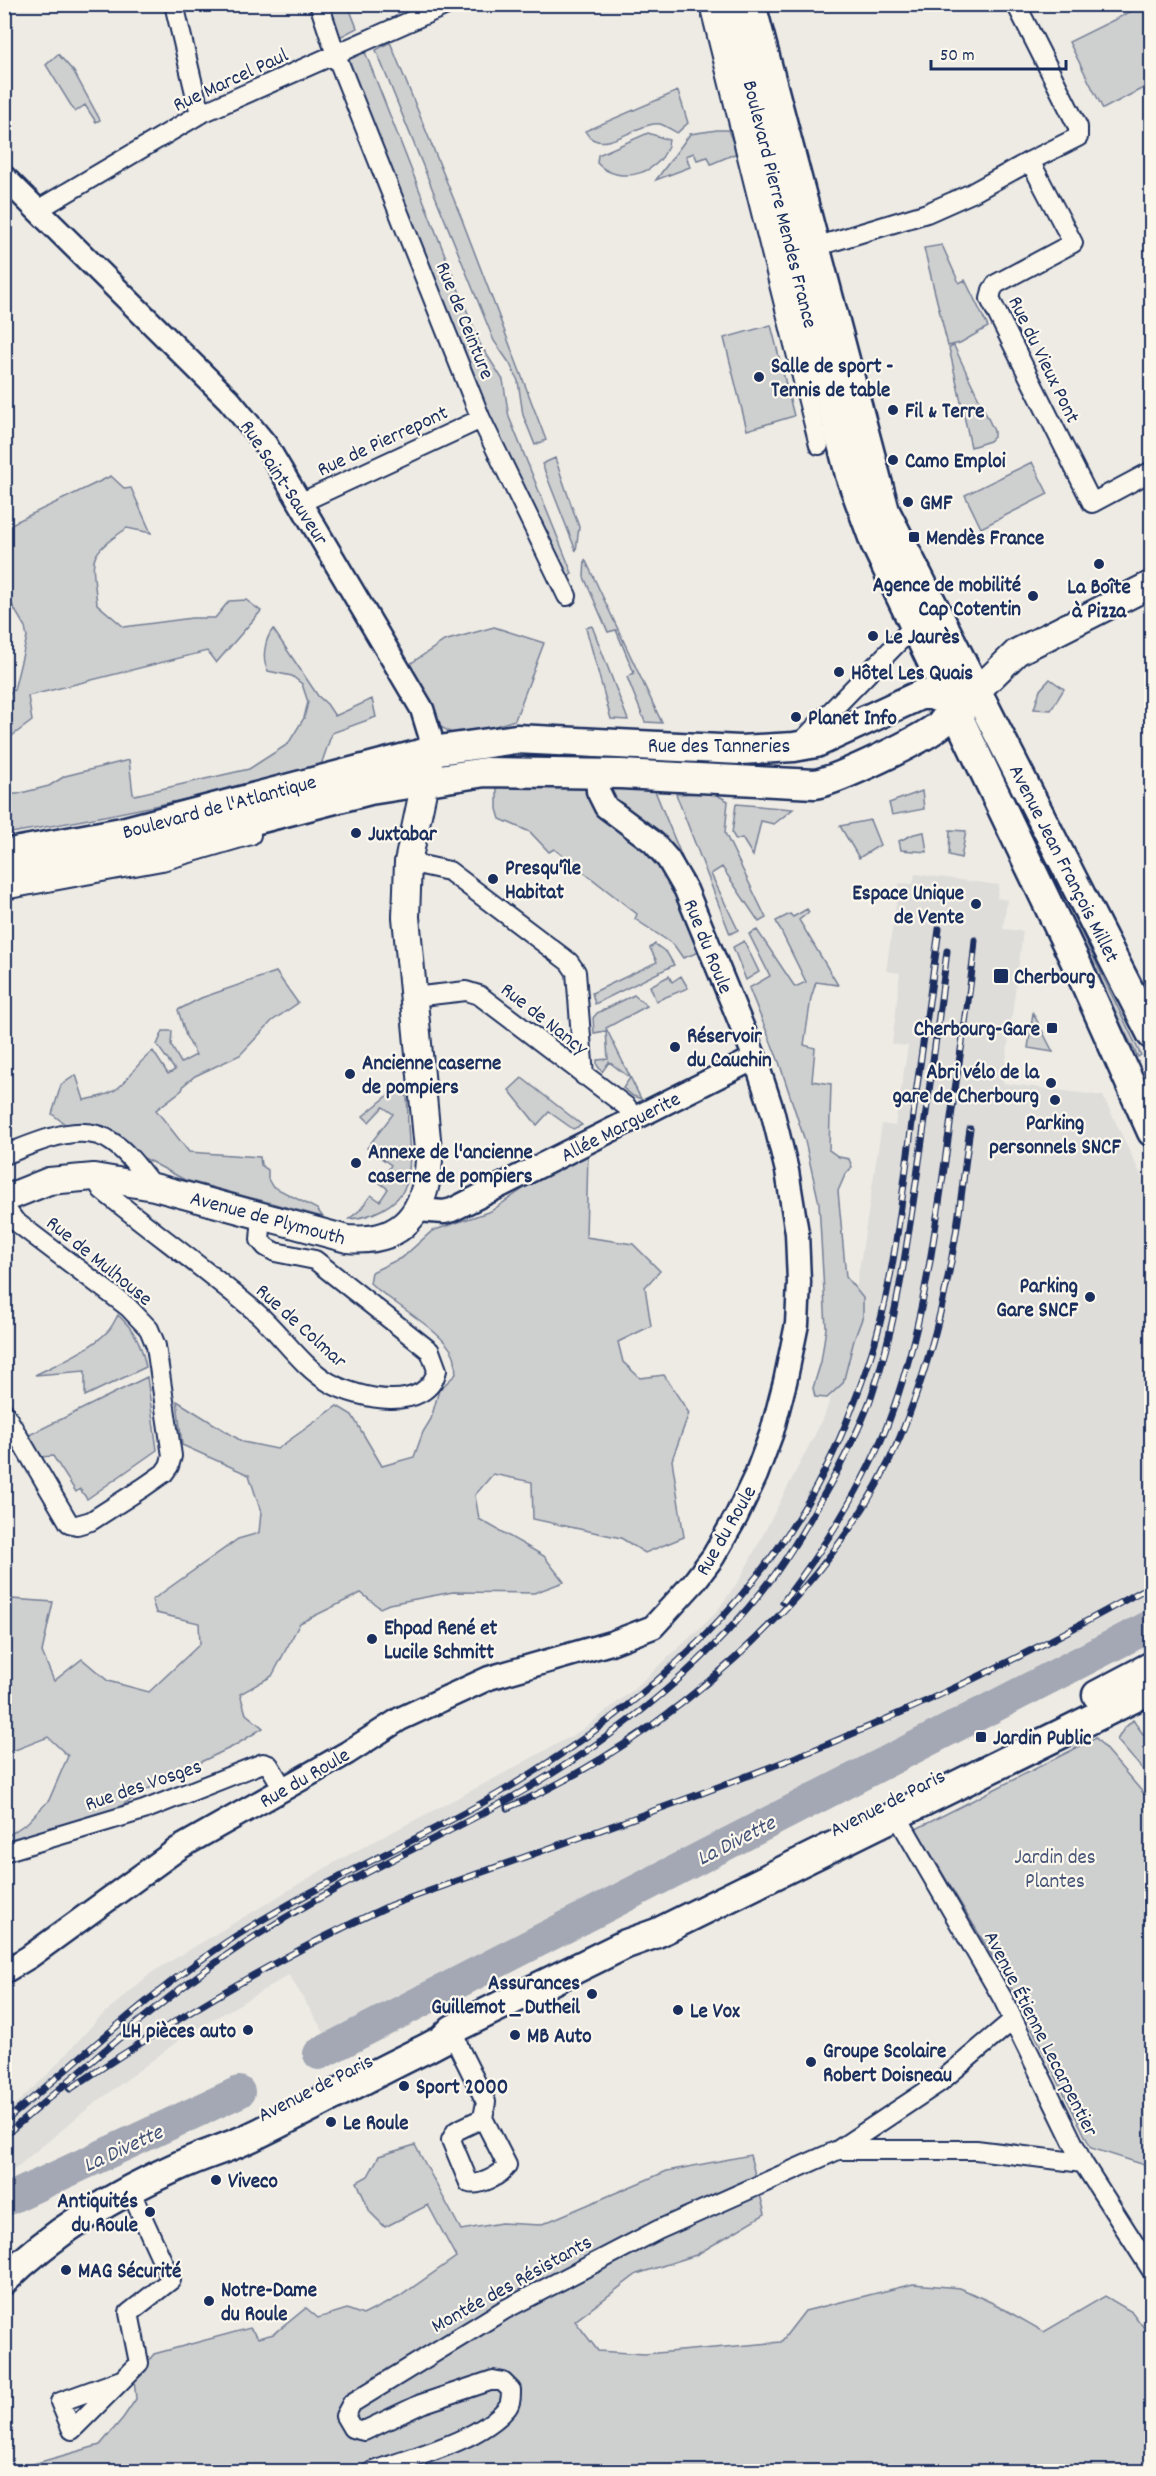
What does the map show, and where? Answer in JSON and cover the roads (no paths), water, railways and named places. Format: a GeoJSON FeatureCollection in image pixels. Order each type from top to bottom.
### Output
{"type":"FeatureCollection","features":[{"type":"Feature","properties":{"kind":"main road","name":"Boulevard Pierre Mendes France"},"geometry":{"type":"LineString","coordinates":[[730,4],[850,475],[875,543],[951,703]]}},
{"type":"Feature","properties":{"kind":"main road","name":"Boulevard Pierre Mendes France"},"geometry":{"type":"LineString","coordinates":[[751,4],[885,511],[977,691]]}},
{"type":"Feature","properties":{"kind":"main road"},"geometry":{"type":"LineString","coordinates":[[951,703],[977,691],[1017,652],[1152,584]]}},
{"type":"Feature","properties":{"kind":"main road","name":"Avenue Jean François Millet"},"geometry":{"type":"LineString","coordinates":[[977,691],[1152,1035]]}},
{"type":"Feature","properties":{"kind":"main road","name":"Rue des Tanneries"},"geometry":{"type":"LineString","coordinates":[[426,781],[485,772],[597,773],[815,784],[836,778],[924,735],[943,723],[949,714],[951,703],[931,695],[920,695],[816,743],[794,747],[740,750],[516,739],[432,751]]}},
{"type":"Feature","properties":{"kind":"main road"},"geometry":{"type":"LineString","coordinates":[[951,703],[965,707],[1005,744]]}},
{"type":"Feature","properties":{"kind":"main road","name":"Avenue Jean François Millet"},"geometry":{"type":"LineString","coordinates":[[951,703],[1078,968],[1152,1132]]}},
{"type":"Feature","properties":{"kind":"main road","name":"Rue des Tanneries"},"geometry":{"type":"LineString","coordinates":[[924,735],[953,731],[964,736],[972,750]]}},
{"type":"Feature","properties":{"kind":"main road","name":"Avenue de Plymouth"},"geometry":{"type":"LineString","coordinates":[[4,1199],[49,1181],[94,1177],[154,1187],[329,1235],[367,1241],[382,1237],[407,1222],[423,1201],[428,1181],[429,1160],[406,917],[408,862],[432,751]]}},
{"type":"Feature","properties":{"kind":"main road","name":"Boulevard de l'Atlantique"},"geometry":{"type":"LineString","coordinates":[[4,854],[122,832],[432,751]]}},
{"type":"Feature","properties":{"kind":"main road","name":"Boulevard de l'Atlantique"},"geometry":{"type":"LineString","coordinates":[[4,874],[127,853],[370,790],[426,781]]}},
{"type":"Feature","properties":{"kind":"main road"},"geometry":{"type":"LineString","coordinates":[[1078,968],[1098,990],[1152,1094]]}},
{"type":"Feature","properties":{"kind":"main road","name":"Avenue de Paris"},"geometry":{"type":"LineString","coordinates":[[627,1944],[650,1922],[1152,1666]]}},
{"type":"Feature","properties":{"kind":"main road","name":"Avenue de Paris"},"geometry":{"type":"LineString","coordinates":[[4,2259],[43,2226],[62,2215],[121,2194],[185,2163],[253,2136],[442,2040],[453,2029],[627,1944],[657,1933],[1152,1689]]}},
{"type":"Feature","properties":{"kind":"main road","name":"Avenue de Paris"},"geometry":{"type":"LineString","coordinates":[[4,2280],[59,2233],[121,2194]]}},
{"type":"Feature","properties":{"kind":"street"},"geometry":{"type":"LineString","coordinates":[[174,4],[200,114]]}},
{"type":"Feature","properties":{"kind":"street","name":"Rue de Ceinture"},"geometry":{"type":"LineString","coordinates":[[319,4],[336,55],[481,419],[567,596]]}},
{"type":"Feature","properties":{"kind":"street","name":"Rue Marcel Paul"},"geometry":{"type":"LineString","coordinates":[[39,209],[200,114],[449,4]]}},
{"type":"Feature","properties":{"kind":"street","name":"Boulevard Pierre Mendes France"},"geometry":{"type":"LineString","coordinates":[[709,4],[819,445]]}},
{"type":"Feature","properties":{"kind":"street"},"geometry":{"type":"LineString","coordinates":[[815,247],[927,213],[972,193],[1078,137],[1078,127],[1016,4]]}},
{"type":"Feature","properties":{"kind":"street","name":"Rue du Vieux Pont"},"geometry":{"type":"LineString","coordinates":[[1030,161],[1073,243],[996,284],[990,299],[1092,503],[1152,471]]}},
{"type":"Feature","properties":{"kind":"street","name":"Rue Saint-Sauveur"},"geometry":{"type":"LineString","coordinates":[[4,177],[39,209],[229,400],[266,445],[302,502],[422,709],[432,751]]}},
{"type":"Feature","properties":{"kind":"street","name":"Rue de Pierrepont"},"geometry":{"type":"LineString","coordinates":[[302,502],[481,419]]}},
{"type":"Feature","properties":{"kind":"street"},"geometry":{"type":"LineString","coordinates":[[794,747],[915,625]]}},
{"type":"Feature","properties":{"kind":"street","name":"Rue du Roule"},"geometry":{"type":"LineString","coordinates":[[4,1972],[29,1957],[179,1848],[347,1753],[400,1719],[489,1678],[611,1643],[653,1627],[694,1582],[713,1557],[736,1517],[772,1432],[797,1324],[799,1282],[797,1233],[787,1171],[772,1110],[755,1058],[686,890],[668,859],[653,842],[606,807],[598,791],[597,773]]}},
{"type":"Feature","properties":{"kind":"street","name":"Boulevard de l'Atlantique"},"geometry":{"type":"LineString","coordinates":[[4,890],[162,861],[301,820],[333,799]]}},
{"type":"Feature","properties":{"kind":"street"},"geometry":{"type":"LineString","coordinates":[[408,862],[449,871],[569,962],[576,972],[584,1076]]}},
{"type":"Feature","properties":{"kind":"street","name":"Rue de Nancy"},"geometry":{"type":"LineString","coordinates":[[413,997],[466,991],[479,995],[627,1107],[633,1120]]}},
{"type":"Feature","properties":{"kind":"street","name":"Allée Marguerite"},"geometry":{"type":"LineString","coordinates":[[417,1210],[444,1212],[452,1210],[755,1058]]}},
{"type":"Feature","properties":{"kind":"street"},"geometry":{"type":"LineString","coordinates":[[4,1155],[50,1137],[85,1133],[101,1135],[114,1142],[154,1187]]}},
{"type":"Feature","properties":{"kind":"street","name":"Rue de Colmar"},"geometry":{"type":"LineString","coordinates":[[94,1177],[102,1190],[258,1315],[291,1350],[327,1381],[350,1393],[386,1400],[406,1398],[423,1391],[431,1383],[437,1370],[430,1351],[315,1260],[275,1252],[266,1247],[260,1240],[262,1216]]}},
{"type":"Feature","properties":{"kind":"street","name":"Rue de Mulhouse"},"geometry":{"type":"LineString","coordinates":[[4,1206],[15,1221],[123,1303],[149,1329],[156,1346],[172,1456],[164,1473],[103,1514],[89,1522],[77,1525],[69,1523],[4,1412]]}},
{"type":"Feature","properties":{"kind":"street","name":"Rue des Vosges"},"geometry":{"type":"LineString","coordinates":[[4,1852],[144,1810],[263,1763],[269,1765],[283,1788]]}},
{"type":"Feature","properties":{"kind":"street","name":"Avenue Étienne Lecarpentier"},"geometry":{"type":"LineString","coordinates":[[896,1814],[1013,2020],[1083,2163],[1152,2271]]}},
{"type":"Feature","properties":{"kind":"street","name":"Montée des Résistants"},"geometry":{"type":"LineString","coordinates":[[370,2472],[442,2448],[482,2428],[507,2408],[511,2401],[511,2390],[503,2382],[493,2380],[421,2404],[364,2431],[352,2428],[345,2416],[352,2403],[504,2310],[658,2230],[838,2150],[940,2082],[1013,2020]]}},
{"type":"Feature","properties":{"kind":"street"},"geometry":{"type":"LineString","coordinates":[[453,2029],[460,2050],[486,2102],[483,2118]]}},
{"type":"Feature","properties":{"kind":"street"},"geometry":{"type":"LineString","coordinates":[[838,2150],[976,2150],[1083,2163]]}},
{"type":"Feature","properties":{"kind":"street"},"geometry":{"type":"LineString","coordinates":[[121,2194],[171,2280],[129,2313],[139,2363],[121,2380]]}},
{"type":"Feature","properties":{"kind":"waterway","name":"La Divette"},"geometry":{"type":"LineString","coordinates":[[319,2054],[1152,1625]]}},
{"type":"Feature","properties":{"kind":"waterway","name":"La Divette"},"geometry":{"type":"LineString","coordinates":[[4,2201],[239,2092]]}},
{"type":"Feature","properties":{"kind":"railway"},"geometry":{"type":"LineString","coordinates":[[4,2122],[148,2000],[239,1934],[297,1900],[475,1807],[535,1771],[593,1731],[649,1688],[700,1640],[747,1589],[788,1533],[824,1473],[852,1408],[874,1345],[894,1254],[939,929]]}},
{"type":"Feature","properties":{"kind":"railway"},"geometry":{"type":"LineString","coordinates":[[783,1602],[813,1561],[854,1495],[877,1449],[900,1390],[920,1315],[934,1239],[975,940]]}},
{"type":"Feature","properties":{"kind":"railway"},"geometry":{"type":"LineString","coordinates":[[4,2136],[128,2030],[225,1956],[289,1915],[478,1816],[578,1757],[644,1709],[675,1682],[733,1626],[759,1595],[792,1549],[835,1475],[860,1424],[880,1371],[894,1316],[904,1260],[947,951]]}},
{"type":"Feature","properties":{"kind":"railway"},"geometry":{"type":"LineString","coordinates":[[507,1808],[565,1780],[624,1745],[682,1703],[737,1657],[788,1606],[833,1552],[871,1495],[900,1437],[925,1367],[950,1269],[970,1129]]}},
{"type":"Feature","properties":{"kind":"railway"},"geometry":{"type":"LineString","coordinates":[[70,2089],[148,2038],[267,1967],[391,1905],[664,1807],[826,1745],[991,1670],[1152,1585]]}},
{"type":"Feature","properties":{"kind":"place","name":"Salle de sport - Tennis de table"},"geometry":{"type":"Point","coordinates":[759,377]}},
{"type":"Feature","properties":{"kind":"place","name":"Fil & Terre"},"geometry":{"type":"Point","coordinates":[893,410]}},
{"type":"Feature","properties":{"kind":"place","name":"Camo Emploi"},"geometry":{"type":"Point","coordinates":[893,460]}},
{"type":"Feature","properties":{"kind":"place","name":"GMF"},"geometry":{"type":"Point","coordinates":[908,502]}},
{"type":"Feature","properties":{"kind":"place","name":"Mendès France"},"geometry":{"type":"Point","coordinates":[914,537]}},
{"type":"Feature","properties":{"kind":"place","name":"La Boîte à Pizza"},"geometry":{"type":"Point","coordinates":[1099,564]}},
{"type":"Feature","properties":{"kind":"place","name":"Agence de mobilité Cap Cotentin"},"geometry":{"type":"Point","coordinates":[1033,596]}},
{"type":"Feature","properties":{"kind":"place","name":"Le Jaurès"},"geometry":{"type":"Point","coordinates":[873,636]}},
{"type":"Feature","properties":{"kind":"place","name":"Hôtel Les Quais"},"geometry":{"type":"Point","coordinates":[839,672]}},
{"type":"Feature","properties":{"kind":"place","name":"Planet Info"},"geometry":{"type":"Point","coordinates":[796,717]}},
{"type":"Feature","properties":{"kind":"place","name":"Juxtabar"},"geometry":{"type":"Point","coordinates":[356,833]}},
{"type":"Feature","properties":{"kind":"place","name":"Presqu'île Habitat"},"geometry":{"type":"Point","coordinates":[493,879]}},
{"type":"Feature","properties":{"kind":"place","name":"Espace Unique de Vente"},"geometry":{"type":"Point","coordinates":[976,904]}},
{"type":"Feature","properties":{"kind":"place","name":"Cherbourg"},"geometry":{"type":"Point","coordinates":[1001,976]}},
{"type":"Feature","properties":{"kind":"place","name":"Cherbourg-Gare"},"geometry":{"type":"Point","coordinates":[1052,1028]}},
{"type":"Feature","properties":{"kind":"place","name":"Réservoir du Cauchin"},"geometry":{"type":"Point","coordinates":[675,1047]}},
{"type":"Feature","properties":{"kind":"place","name":"Ancienne caserne de pompiers"},"geometry":{"type":"Point","coordinates":[350,1074]}},
{"type":"Feature","properties":{"kind":"place","name":"Abri vélo de la gare de Cherbourg"},"geometry":{"type":"Point","coordinates":[1051,1083]}},
{"type":"Feature","properties":{"kind":"place","name":"Parking personnels SNCF"},"geometry":{"type":"Point","coordinates":[1055,1100]}},
{"type":"Feature","properties":{"kind":"place","name":"Annexe de l'ancienne caserne de pompiers"},"geometry":{"type":"Point","coordinates":[356,1163]}},
{"type":"Feature","properties":{"kind":"place","name":"Parking Gare SNCF"},"geometry":{"type":"Point","coordinates":[1090,1297]}},
{"type":"Feature","properties":{"kind":"place","name":"Ehpad René et Lucile Schmitt"},"geometry":{"type":"Point","coordinates":[372,1639]}},
{"type":"Feature","properties":{"kind":"place","name":"Jardin Public"},"geometry":{"type":"Point","coordinates":[981,1737]}},
{"type":"Feature","properties":{"kind":"place","name":"Assurances Guillemot _ Dutheil"},"geometry":{"type":"Point","coordinates":[592,1994]}},
{"type":"Feature","properties":{"kind":"place","name":"Le Vox"},"geometry":{"type":"Point","coordinates":[678,2010]}},
{"type":"Feature","properties":{"kind":"place","name":"LH pièces auto"},"geometry":{"type":"Point","coordinates":[248,2030]}},
{"type":"Feature","properties":{"kind":"place","name":"MB Auto"},"geometry":{"type":"Point","coordinates":[515,2035]}},
{"type":"Feature","properties":{"kind":"place","name":"Groupe Scolaire Robert Doisneau"},"geometry":{"type":"Point","coordinates":[811,2062]}},
{"type":"Feature","properties":{"kind":"place","name":"Sport 2000"},"geometry":{"type":"Point","coordinates":[404,2086]}},
{"type":"Feature","properties":{"kind":"place","name":"Le Roule"},"geometry":{"type":"Point","coordinates":[331,2122]}},
{"type":"Feature","properties":{"kind":"place","name":"Viveco"},"geometry":{"type":"Point","coordinates":[216,2180]}},
{"type":"Feature","properties":{"kind":"place","name":"Antiquités du Roule"},"geometry":{"type":"Point","coordinates":[150,2212]}},
{"type":"Feature","properties":{"kind":"place","name":"MAG Sécurité"},"geometry":{"type":"Point","coordinates":[66,2270]}},
{"type":"Feature","properties":{"kind":"place","name":"Notre-Dame du Roule"},"geometry":{"type":"Point","coordinates":[209,2301]}},
{"type":"Feature","properties":{"kind":"park label","name":"Jardin des Plantes"},"geometry":{"type":"Point","coordinates":[1055,1868]}}]}
